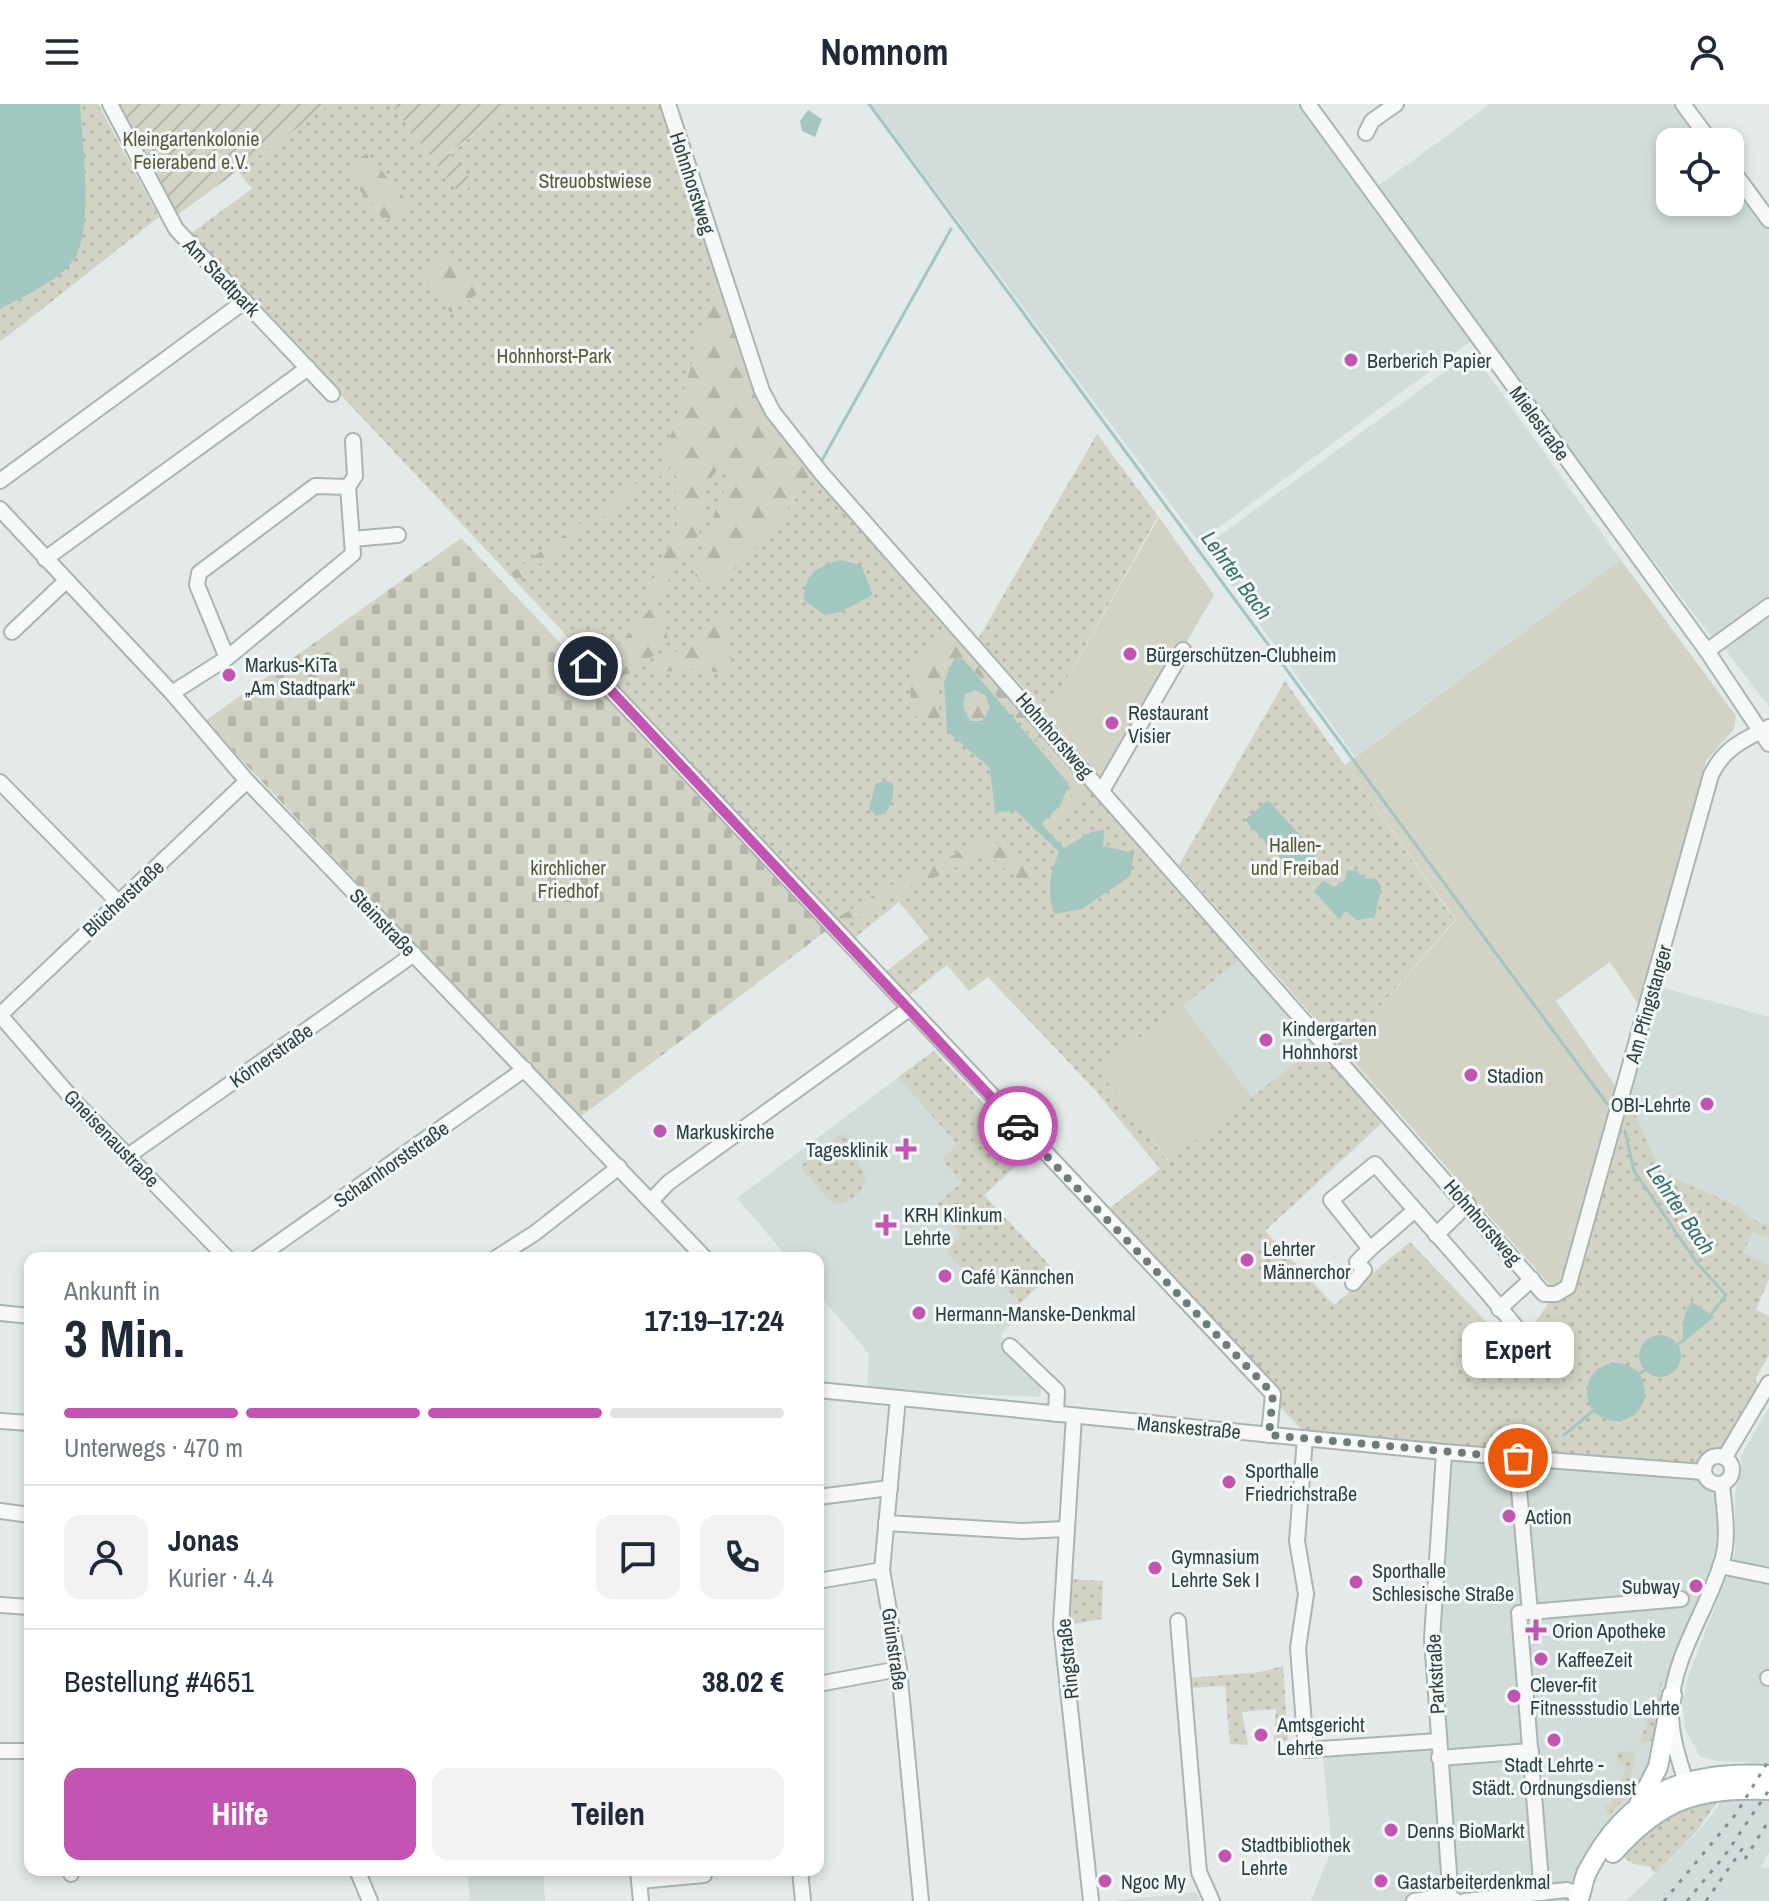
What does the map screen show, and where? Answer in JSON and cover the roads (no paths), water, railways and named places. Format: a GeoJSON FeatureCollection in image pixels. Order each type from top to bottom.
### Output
{"type":"FeatureCollection","features":[{"type":"Feature","properties":{"kind":"main road"},"geometry":{"type":"LineString","coordinates":[[1579,1898],[1593,1863],[1633,1812],[1658,1767],[1672,1695]]}},
{"type":"Feature","properties":{"kind":"main road"},"geometry":{"type":"LineString","coordinates":[[1633,1812],[1726,1773],[1769,1775]]}},
{"type":"Feature","properties":{"kind":"main road"},"geometry":{"type":"LineString","coordinates":[[1579,1898],[1614,1852],[1643,1823],[1688,1788],[1769,1790]]}},
{"type":"Feature","properties":{"kind":"street","name":"Am Stadtpark"},"geometry":{"type":"LineString","coordinates":[[110,104],[176,229],[332,394]]}},
{"type":"Feature","properties":{"kind":"street","name":"Hohnhorstweg"},"geometry":{"type":"LineString","coordinates":[[668,104],[762,391],[773,412],[822,474],[1103,789],[1466,1207],[1544,1294],[1556,1294]]}},
{"type":"Feature","properties":{"kind":"street","name":"Mielestraße"},"geometry":{"type":"LineString","coordinates":[[1308,104],[1766,734]]}},
{"type":"Feature","properties":{"kind":"street"},"geometry":{"type":"LineString","coordinates":[[1366,133],[1372,121],[1396,104]]}},
{"type":"Feature","properties":{"kind":"street"},"geometry":{"type":"LineString","coordinates":[[1683,104],[1701,128]]}},
{"type":"Feature","properties":{"kind":"street"},"geometry":{"type":"LineString","coordinates":[[1744,186],[1769,220]]}},
{"type":"Feature","properties":{"kind":"street"},"geometry":{"type":"LineString","coordinates":[[0,481],[245,301]]}},
{"type":"Feature","properties":{"kind":"street"},"geometry":{"type":"LineString","coordinates":[[45,559],[308,368]]}},
{"type":"Feature","properties":{"kind":"street"},"geometry":{"type":"LineString","coordinates":[[172,693],[227,658],[353,554],[348,487],[355,476],[353,441]]}},
{"type":"Feature","properties":{"kind":"street"},"geometry":{"type":"LineString","coordinates":[[227,658],[197,585],[199,573],[315,486],[348,487]]}},
{"type":"Feature","properties":{"kind":"street","name":"Steinstraße"},"geometry":{"type":"LineString","coordinates":[[0,509],[172,693],[247,781],[699,1252]]}},
{"type":"Feature","properties":{"kind":"street"},"geometry":{"type":"LineString","coordinates":[[352,539],[398,535]]}},
{"type":"Feature","properties":{"kind":"street"},"geometry":{"type":"LineString","coordinates":[[12,632],[66,581]]}},
{"type":"Feature","properties":{"kind":"street"},"geometry":{"type":"LineString","coordinates":[[1707,651],[1769,606]]}},
{"type":"Feature","properties":{"kind":"street"},"geometry":{"type":"LineString","coordinates":[[1103,789],[1183,650]]}},
{"type":"Feature","properties":{"kind":"street"},"geometry":{"type":"LineString","coordinates":[[588,666],[1273,1394],[1269,1435]]}},
{"type":"Feature","properties":{"kind":"street","name":"Am Pfingstanger"},"geometry":{"type":"LineString","coordinates":[[1556,1294],[1568,1287],[1711,775],[1719,758],[1732,745],[1766,734]]}},
{"type":"Feature","properties":{"kind":"street","name":"Blücherstraße"},"geometry":{"type":"LineString","coordinates":[[0,1015],[247,781]]}},
{"type":"Feature","properties":{"kind":"street"},"geometry":{"type":"LineString","coordinates":[[0,782],[118,902]]}},
{"type":"Feature","properties":{"kind":"street","name":"Körnerstraße"},"geometry":{"type":"LineString","coordinates":[[128,1156],[414,954]]}},
{"type":"Feature","properties":{"kind":"street"},"geometry":{"type":"LineString","coordinates":[[651,1201],[668,1183],[909,1009]]}},
{"type":"Feature","properties":{"kind":"street","name":"Gneisenaustraße"},"geometry":{"type":"LineString","coordinates":[[0,1015],[128,1156],[221,1252]]}},
{"type":"Feature","properties":{"kind":"street","name":"Scharnhorststraße"},"geometry":{"type":"LineString","coordinates":[[266,1252],[525,1069]]}},
{"type":"Feature","properties":{"kind":"street"},"geometry":{"type":"LineString","coordinates":[[1370,1249],[1331,1200],[1375,1164],[1542,1360]]}},
{"type":"Feature","properties":{"kind":"street"},"geometry":{"type":"LineString","coordinates":[[505,1252],[535,1233],[619,1167]]}},
{"type":"Feature","properties":{"kind":"street"},"geometry":{"type":"LineString","coordinates":[[1436,1235],[1466,1207]]}},
{"type":"Feature","properties":{"kind":"street"},"geometry":{"type":"LineString","coordinates":[[1353,1283],[1364,1270],[1357,1262],[1415,1210]]}},
{"type":"Feature","properties":{"kind":"street"},"geometry":{"type":"LineString","coordinates":[[1499,1309],[1532,1279]]}},
{"type":"Feature","properties":{"kind":"street"},"geometry":{"type":"LineString","coordinates":[[0,1313],[24,1315]]}},
{"type":"Feature","properties":{"kind":"street"},"geometry":{"type":"LineString","coordinates":[[1010,1346],[1057,1391],[1056,1414]]}},
{"type":"Feature","properties":{"kind":"street"},"geometry":{"type":"LineString","coordinates":[[1722,1484],[1711,1483],[1704,1472],[1709,1460],[1725,1457],[1769,1383]]}},
{"type":"Feature","properties":{"kind":"street","name":"Manskestraße"},"geometry":{"type":"LineString","coordinates":[[824,1391],[1444,1452],[1704,1472]]}},
{"type":"Feature","properties":{"kind":"street","name":"Grünstraße"},"geometry":{"type":"LineString","coordinates":[[898,1398],[882,1570],[899,1669],[921,1901]]}},
{"type":"Feature","properties":{"kind":"street","name":"Ringstraße"},"geometry":{"type":"LineString","coordinates":[[1074,1416],[1061,1625],[1091,1901]]}},
{"type":"Feature","properties":{"kind":"street"},"geometry":{"type":"LineString","coordinates":[[0,1421],[24,1423]]}},
{"type":"Feature","properties":{"kind":"street"},"geometry":{"type":"LineString","coordinates":[[1305,1438],[1297,1541],[1306,1594],[1298,1648],[1306,1750],[1438,1741]]}},
{"type":"Feature","properties":{"kind":"street","name":"Parkstraße"},"geometry":{"type":"LineString","coordinates":[[1444,1452],[1432,1639],[1450,1887],[1458,1899]]}},
{"type":"Feature","properties":{"kind":"street"},"geometry":{"type":"LineString","coordinates":[[1688,1788],[1672,1730],[1672,1695],[1679,1668],[1720,1566],[1726,1535],[1722,1484],[1733,1471],[1725,1457]]}},
{"type":"Feature","properties":{"kind":"street"},"geometry":{"type":"LineString","coordinates":[[1517,1467],[1530,1612]]}},
{"type":"Feature","properties":{"kind":"street"},"geometry":{"type":"LineString","coordinates":[[824,1496],[890,1488]]}},
{"type":"Feature","properties":{"kind":"street"},"geometry":{"type":"LineString","coordinates":[[0,1511],[24,1514]]}},
{"type":"Feature","properties":{"kind":"street"},"geometry":{"type":"LineString","coordinates":[[886,1523],[1022,1531],[1066,1529]]}},
{"type":"Feature","properties":{"kind":"street"},"geometry":{"type":"LineString","coordinates":[[1720,1566],[1769,1576]]}},
{"type":"Feature","properties":{"kind":"street"},"geometry":{"type":"LineString","coordinates":[[824,1580],[882,1570]]}},
{"type":"Feature","properties":{"kind":"street"},"geometry":{"type":"LineString","coordinates":[[1548,1892],[1519,1613],[1681,1599]]}},
{"type":"Feature","properties":{"kind":"street"},"geometry":{"type":"LineString","coordinates":[[0,1605],[24,1607]]}},
{"type":"Feature","properties":{"kind":"street"},"geometry":{"type":"LineString","coordinates":[[1178,1621],[1199,1872],[1212,1901]]}},
{"type":"Feature","properties":{"kind":"street"},"geometry":{"type":"LineString","coordinates":[[824,1683],[899,1669]]}},
{"type":"Feature","properties":{"kind":"street"},"geometry":{"type":"LineString","coordinates":[[0,1751],[24,1751]]}},
{"type":"Feature","properties":{"kind":"street"},"geometry":{"type":"LineString","coordinates":[[1439,1758],[1531,1751]]}},
{"type":"Feature","properties":{"kind":"street"},"geometry":{"type":"LineString","coordinates":[[360,1876],[370,1901]]}},
{"type":"Feature","properties":{"kind":"street"},"geometry":{"type":"LineString","coordinates":[[639,1876],[641,1901]]}},
{"type":"Feature","properties":{"kind":"street"},"geometry":{"type":"LineString","coordinates":[[801,1876],[803,1901]]}},
{"type":"Feature","properties":{"kind":"street"},"geometry":{"type":"LineString","coordinates":[[1414,1901],[1567,1890],[1579,1898]]}},
{"type":"Feature","properties":{"kind":"waterway","name":"Lehrter Bach"},"geometry":{"type":"LineString","coordinates":[[869,104],[1608,1105]]}},
{"type":"Feature","properties":{"kind":"waterway"},"geometry":{"type":"LineString","coordinates":[[821,462],[951,229]]}},
{"type":"Feature","properties":{"kind":"waterway","name":"Lehrter Bach"},"geometry":{"type":"LineString","coordinates":[[1625,1131],[1634,1171],[1697,1263],[1726,1295],[1711,1315]]}},
{"type":"Feature","properties":{"kind":"waterway"},"geometry":{"type":"LineString","coordinates":[[1678,1344],[1684,1340]]}},
{"type":"Feature","properties":{"kind":"waterway"},"geometry":{"type":"LineString","coordinates":[[1639,1374],[1645,1370]]}},
{"type":"Feature","properties":{"kind":"waterway"},"geometry":{"type":"LineString","coordinates":[[1564,1435],[1593,1411]]}},
{"type":"Feature","properties":{"kind":"railway"},"geometry":{"type":"LineString","coordinates":[[1664,1901],[1736,1814],[1769,1760]]}},
{"type":"Feature","properties":{"kind":"railway"},"geometry":{"type":"LineString","coordinates":[[1687,1901],[1725,1855],[1769,1790]]}},
{"type":"Feature","properties":{"kind":"railway"},"geometry":{"type":"LineString","coordinates":[[1745,1859],[1769,1820]]}},
{"type":"Feature","properties":{"kind":"railway"},"geometry":{"type":"LineString","coordinates":[[1706,1901],[1745,1845]]}},
{"type":"Feature","properties":{"kind":"place","name":"Berberich Papier"},"geometry":{"type":"Point","coordinates":[1351,360]}},
{"type":"Feature","properties":{"kind":"place","name":"Bürgerschützen-Clubheim"},"geometry":{"type":"Point","coordinates":[1130,654]}},
{"type":"Feature","properties":{"kind":"place","name":"Markus-KiTa „Am Stadtpark“"},"geometry":{"type":"Point","coordinates":[229,675]}},
{"type":"Feature","properties":{"kind":"place","name":"Restaurant Visier"},"geometry":{"type":"Point","coordinates":[1112,723]}},
{"type":"Feature","properties":{"kind":"place","name":"Kindergarten Hohnhorst"},"geometry":{"type":"Point","coordinates":[1266,1040]}},
{"type":"Feature","properties":{"kind":"place","name":"Stadion"},"geometry":{"type":"Point","coordinates":[1471,1075]}},
{"type":"Feature","properties":{"kind":"place","name":"OBI-Lehrte"},"geometry":{"type":"Point","coordinates":[1707,1104]}},
{"type":"Feature","properties":{"kind":"place","name":"Markuskirche"},"geometry":{"type":"Point","coordinates":[660,1131]}},
{"type":"Feature","properties":{"kind":"place","name":"Tagesklinik"},"geometry":{"type":"Point","coordinates":[906,1149]}},
{"type":"Feature","properties":{"kind":"place","name":"KRH Klinkum Lehrte"},"geometry":{"type":"Point","coordinates":[886,1225]}},
{"type":"Feature","properties":{"kind":"place","name":"Lehrter Männerchor"},"geometry":{"type":"Point","coordinates":[1247,1260]}},
{"type":"Feature","properties":{"kind":"place","name":"Café Kännchen"},"geometry":{"type":"Point","coordinates":[945,1276]}},
{"type":"Feature","properties":{"kind":"place","name":"Hermann-Manske-Denkmal"},"geometry":{"type":"Point","coordinates":[919,1313]}},
{"type":"Feature","properties":{"kind":"place","name":"Expert"},"geometry":{"type":"Point","coordinates":[1518,1458]}},
{"type":"Feature","properties":{"kind":"place","name":"Sporthalle Friedrichstraße"},"geometry":{"type":"Point","coordinates":[1229,1482]}},
{"type":"Feature","properties":{"kind":"place","name":"Action"},"geometry":{"type":"Point","coordinates":[1509,1516]}},
{"type":"Feature","properties":{"kind":"place","name":"Gymnasium Lehrte Sek I"},"geometry":{"type":"Point","coordinates":[1155,1568]}},
{"type":"Feature","properties":{"kind":"place","name":"Sporthalle Schlesische Straße"},"geometry":{"type":"Point","coordinates":[1356,1582]}},
{"type":"Feature","properties":{"kind":"place","name":"Subway"},"geometry":{"type":"Point","coordinates":[1696,1586]}},
{"type":"Feature","properties":{"kind":"place","name":"Orion Apotheke"},"geometry":{"type":"Point","coordinates":[1536,1630]}},
{"type":"Feature","properties":{"kind":"place","name":"KaffeeZeit"},"geometry":{"type":"Point","coordinates":[1541,1659]}},
{"type":"Feature","properties":{"kind":"place","name":"Clever-fit Fitnessstudio Lehrte"},"geometry":{"type":"Point","coordinates":[1514,1696]}},
{"type":"Feature","properties":{"kind":"place","name":"Amtsgericht Lehrte"},"geometry":{"type":"Point","coordinates":[1261,1735]}},
{"type":"Feature","properties":{"kind":"place","name":"Stadt Lehrte - Städt. Ordnungsdienst"},"geometry":{"type":"Point","coordinates":[1554,1740]}},
{"type":"Feature","properties":{"kind":"place","name":"Denns BioMarkt"},"geometry":{"type":"Point","coordinates":[1391,1830]}},
{"type":"Feature","properties":{"kind":"place","name":"Stadtbibliothek Lehrte"},"geometry":{"type":"Point","coordinates":[1225,1856]}},
{"type":"Feature","properties":{"kind":"place","name":"Ngoc My"},"geometry":{"type":"Point","coordinates":[1105,1881]}},
{"type":"Feature","properties":{"kind":"place","name":"Gastarbeiterdenkmal"},"geometry":{"type":"Point","coordinates":[1381,1881]}},
{"type":"Feature","properties":{"kind":"park label","name":"Kleingartenkolonie Feierabend e.V."},"geometry":{"type":"Point","coordinates":[191,150]}},
{"type":"Feature","properties":{"kind":"park label","name":"Streuobstwiese"},"geometry":{"type":"Point","coordinates":[595,180]}},
{"type":"Feature","properties":{"kind":"park label","name":"Hohnhorst-Park"},"geometry":{"type":"Point","coordinates":[554,355]}},
{"type":"Feature","properties":{"kind":"park label","name":"Hallen- und Freibad"},"geometry":{"type":"Point","coordinates":[1295,856]}},
{"type":"Feature","properties":{"kind":"park label","name":"kirchlicher Friedhof"},"geometry":{"type":"Point","coordinates":[568,878]}}]}
